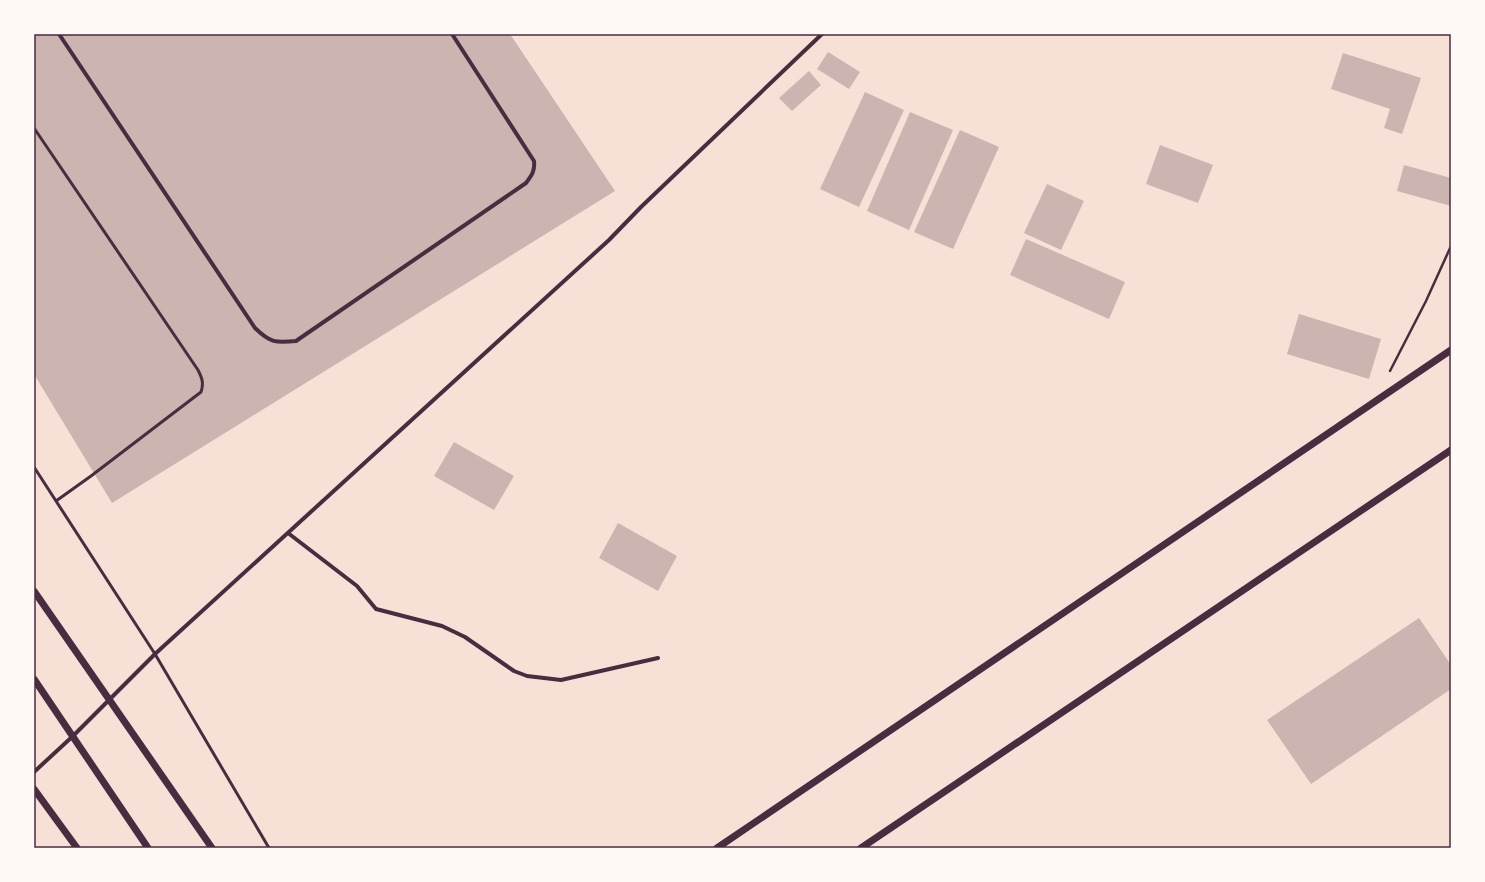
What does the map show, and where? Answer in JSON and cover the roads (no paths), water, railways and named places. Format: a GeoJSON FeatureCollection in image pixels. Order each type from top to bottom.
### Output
{"type":"FeatureCollection","features":[{"type":"Feature","properties":{"kind":"street"},"geometry":{"type":"LineString","coordinates":[[59,34],[255,328],[265,338],[280,343],[296,341],[526,183],[532,176],[535,169],[534,161],[452,34]]}},
{"type":"Feature","properties":{"kind":"street"},"geometry":{"type":"LineString","coordinates":[[34,772],[73,736],[155,654],[609,240],[641,207],[822,34]]}},
{"type":"Feature","properties":{"kind":"street"},"geometry":{"type":"LineString","coordinates":[[717,848],[1451,350]]}},
{"type":"Feature","properties":{"kind":"street"},"geometry":{"type":"LineString","coordinates":[[861,848],[1451,450]]}},
{"type":"Feature","properties":{"kind":"street"},"geometry":{"type":"LineString","coordinates":[[288,533],[356,586],[376,609],[442,626],[465,637],[514,671],[527,676],[561,680],[658,658]]}},
{"type":"Feature","properties":{"kind":"street"},"geometry":{"type":"LineString","coordinates":[[34,591],[110,698],[212,848]]}},
{"type":"Feature","properties":{"kind":"street"},"geometry":{"type":"LineString","coordinates":[[34,679],[148,848]]}},
{"type":"Feature","properties":{"kind":"street"},"geometry":{"type":"LineString","coordinates":[[34,789],[78,848]]}},
{"type":"Feature","properties":{"kind":"lane"},"geometry":{"type":"LineString","coordinates":[[34,128],[198,370],[204,385],[202,392],[56,502]]}},
{"type":"Feature","properties":{"kind":"lane"},"geometry":{"type":"LineString","coordinates":[[34,467],[155,654],[269,848]]}}]}
